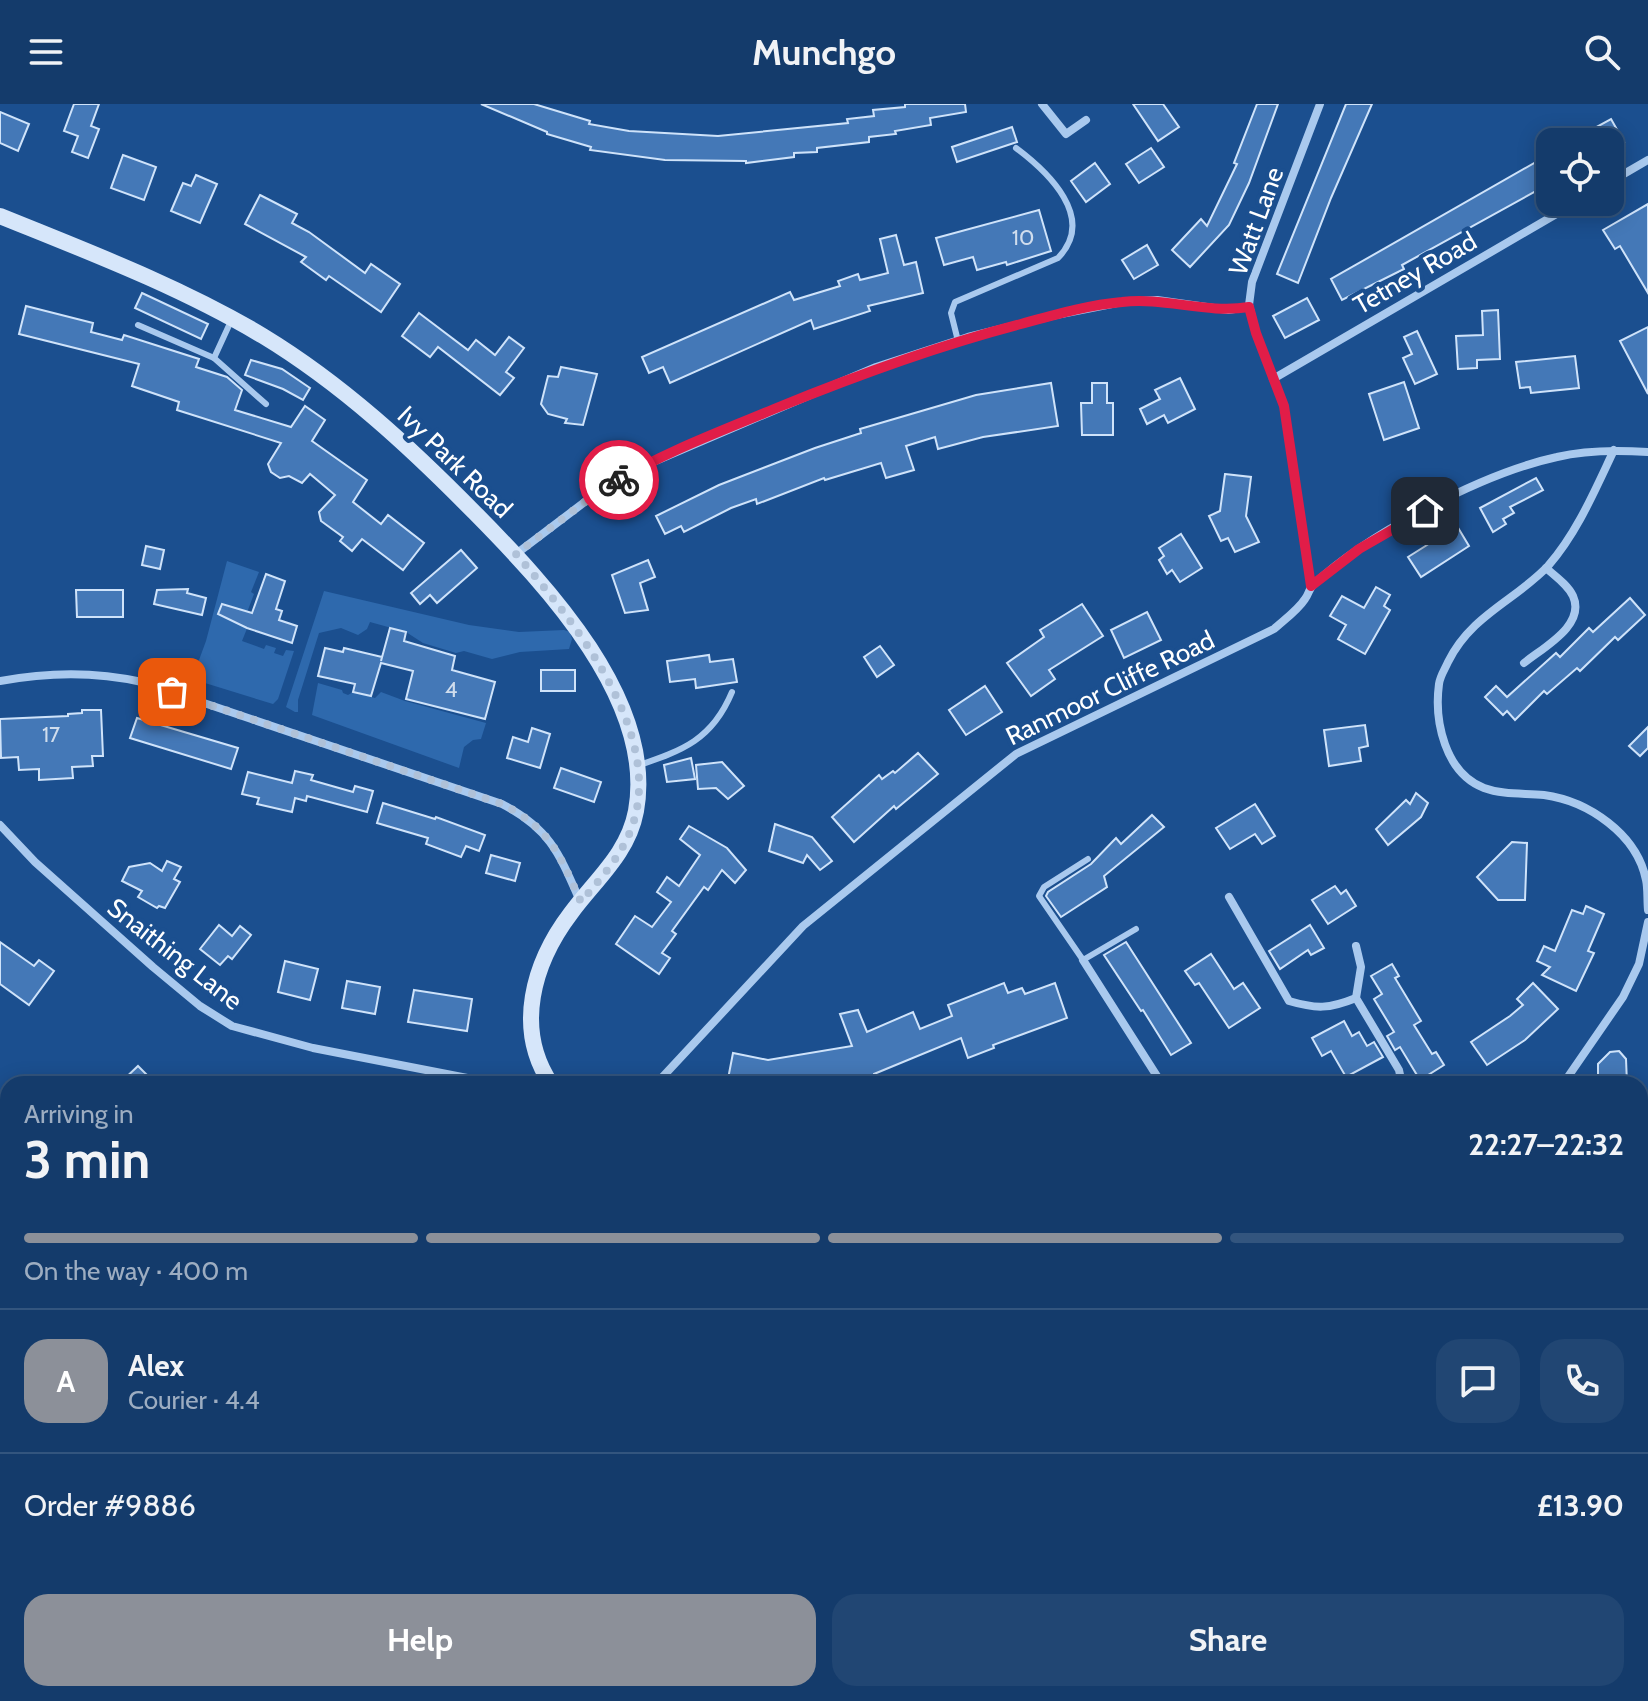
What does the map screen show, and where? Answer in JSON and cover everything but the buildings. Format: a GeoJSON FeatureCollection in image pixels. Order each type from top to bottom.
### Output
{"type":"FeatureCollection","features":[{"type":"Feature","properties":{"kind":"street"},"geometry":{"type":"LineString","coordinates":[[1042,104],[1066,134],[1086,120]]}},
{"type":"Feature","properties":{"kind":"street","name":"Watt Lane"},"geometry":{"type":"LineString","coordinates":[[1311,586],[1284,406],[1249,307],[1252,282],[1320,104]]}},
{"type":"Feature","properties":{"kind":"street"},"geometry":{"type":"LineString","coordinates":[[1624,174],[1648,160]]}},
{"type":"Feature","properties":{"kind":"street","name":"Ivy Park Road"},"geometry":{"type":"LineString","coordinates":[[0,216],[106,259],[232,320],[263,336],[350,396],[435,472],[516,554],[576,627],[598,661],[625,719],[637,766],[638,801],[631,830],[613,863],[546,953],[532,998],[529,1021],[534,1049],[547,1076]]}},
{"type":"Feature","properties":{"kind":"street","name":"Tetney Road"},"geometry":{"type":"LineString","coordinates":[[1273,379],[1553,216]]}},
{"type":"Feature","properties":{"kind":"street"},"geometry":{"type":"LineString","coordinates":[[516,554],[586,501],[639,468],[876,367],[1056,315],[1122,302],[1157,300],[1228,310],[1249,307]]}},
{"type":"Feature","properties":{"kind":"street"},"geometry":{"type":"LineString","coordinates":[[1614,450],[1569,538],[1546,568],[1489,612],[1455,649],[1439,681],[1437,715],[1444,743],[1460,771],[1483,788],[1546,796],[1572,803],[1593,812],[1615,828],[1634,851],[1646,878],[1648,910]]}},
{"type":"Feature","properties":{"kind":"street","name":"Ranmoor Cliffe Road"},"geometry":{"type":"LineString","coordinates":[[663,1076],[803,926],[1016,754],[1274,629],[1305,600],[1311,586],[1359,549],[1398,524],[1503,473],[1557,456],[1614,450],[1648,452]]}},
{"type":"Feature","properties":{"kind":"street"},"geometry":{"type":"LineString","coordinates":[[1524,663],[1573,622],[1577,612],[1572,594],[1546,568]]}},
{"type":"Feature","properties":{"kind":"street"},"geometry":{"type":"LineString","coordinates":[[0,681],[59,673],[115,676],[142,682],[502,804],[528,817],[547,836],[581,902]]}},
{"type":"Feature","properties":{"kind":"street","name":"Snaithing Lane"},"geometry":{"type":"LineString","coordinates":[[0,825],[35,862],[162,975],[200,1006],[232,1026],[313,1048],[457,1076]]}},
{"type":"Feature","properties":{"kind":"street"},"geometry":{"type":"LineString","coordinates":[[1229,897],[1289,1001],[1307,1006],[1333,1007],[1356,998]]}},
{"type":"Feature","properties":{"kind":"street"},"geometry":{"type":"LineString","coordinates":[[1569,1076],[1623,997],[1639,964],[1648,922]]}},
{"type":"Feature","properties":{"kind":"street"},"geometry":{"type":"LineString","coordinates":[[1356,946],[1361,967],[1356,998],[1400,1076]]}},
{"type":"Feature","properties":{"kind":"street"},"geometry":{"type":"LineString","coordinates":[[1083,960],[1157,1076]]}},
{"type":"Feature","properties":{"kind":"lane"},"geometry":{"type":"LineString","coordinates":[[958,341],[951,313],[955,302],[1058,258],[1068,248],[1072,225],[1066,200],[1043,169],[1016,148]]}},
{"type":"Feature","properties":{"kind":"lane"},"geometry":{"type":"LineString","coordinates":[[214,358],[232,320]]}},
{"type":"Feature","properties":{"kind":"lane"},"geometry":{"type":"LineString","coordinates":[[138,325],[214,358],[266,404]]}},
{"type":"Feature","properties":{"kind":"lane"},"geometry":{"type":"LineString","coordinates":[[637,766],[672,754],[707,732],[717,722],[732,692]]}},
{"type":"Feature","properties":{"kind":"lane"},"geometry":{"type":"LineString","coordinates":[[1088,859],[1044,887],[1039,896],[1083,960],[1136,929]]}},
{"type":"Feature","properties":{"kind":"shaded area"},"geometry":{"type":"Polygon","coordinates":[[[227,561],[259,572],[251,592],[254,594],[246,615],[248,626],[242,641],[264,649],[266,645],[276,648],[274,653],[283,656],[286,650],[294,651],[278,699],[273,704],[192,679],[206,641],[227,561]]]}},
{"type":"Feature","properties":{"kind":"shaded area"},"geometry":{"type":"Polygon","coordinates":[[[324,591],[469,625],[519,632],[564,630],[570,632],[572,639],[569,649],[520,652],[492,659],[423,643],[406,632],[370,622],[367,629],[358,635],[341,628],[319,633],[298,700],[298,712],[295,712],[286,707],[324,591]]]}},
{"type":"Feature","properties":{"kind":"shaded area"},"geometry":{"type":"Polygon","coordinates":[[[318,683],[342,690],[348,695],[353,692],[375,698],[381,692],[486,723],[481,739],[473,740],[464,747],[459,768],[312,715],[318,683]]]}},
{"type":"Feature","properties":{"kind":"way so far"},"geometry":{"type":"LineString","coordinates":[[172,692],[502,804],[528,817],[547,836],[581,902],[613,863],[631,830],[638,801],[637,766],[625,719],[598,661],[576,627],[516,554],[619,480]]}},
{"type":"Feature","properties":{"kind":"route"},"geometry":{"type":"LineString","coordinates":[[619,480],[720,432],[876,367],[968,337],[1056,315],[1122,302],[1157,300],[1228,310],[1249,307],[1284,406],[1311,586],[1359,549],[1425,511]]}}]}
